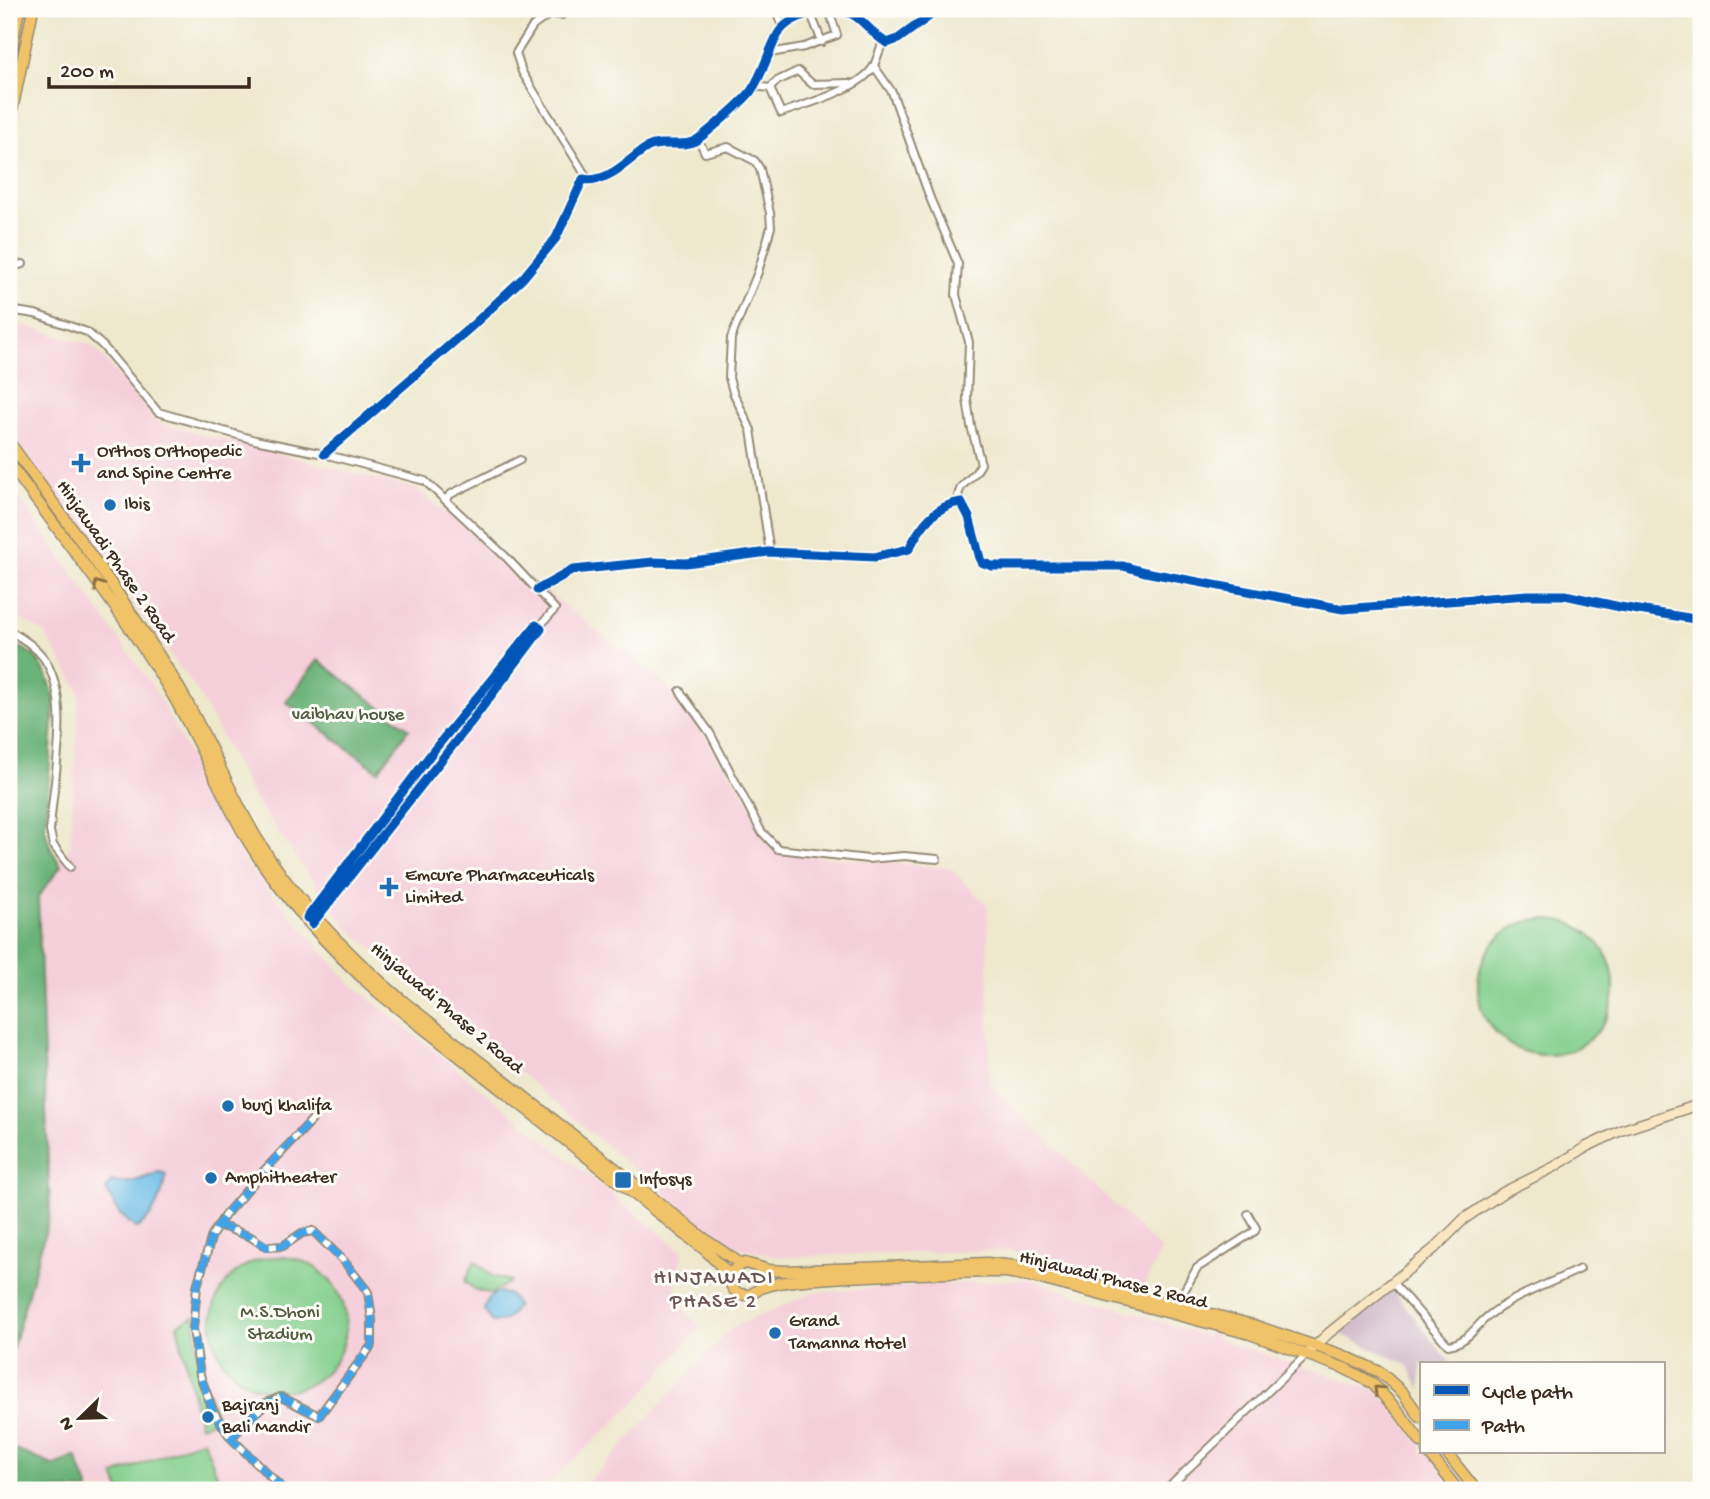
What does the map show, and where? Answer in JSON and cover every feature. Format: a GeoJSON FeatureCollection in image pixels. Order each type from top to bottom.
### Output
{"type":"FeatureCollection","features":[{"type":"Feature","properties":{"kind":"main road"},"geometry":{"type":"LineString","coordinates":[[9,62],[19,9]]}},
{"type":"Feature","properties":{"kind":"main road"},"geometry":{"type":"LineString","coordinates":[[9,125],[33,9]]}},
{"type":"Feature","properties":{"kind":"main road","name":"Hinjawadi Phase 2 Road"},"geometry":{"type":"LineString","coordinates":[[9,442],[102,571],[164,665],[193,714],[255,835],[312,918]]}},
{"type":"Feature","properties":{"kind":"main road","name":"Hinjawadi Phase 2 Road"},"geometry":{"type":"LineString","coordinates":[[9,463],[157,670],[185,718],[247,839],[271,876],[386,987],[594,1157],[705,1250],[731,1276]]}},
{"type":"Feature","properties":{"kind":"main road","name":"Hinjawadi Phase 2 Road"},"geometry":{"type":"LineString","coordinates":[[594,1157],[741,1264]]}},
{"type":"Feature","properties":{"kind":"main road"},"geometry":{"type":"LineString","coordinates":[[749,1263],[756,1267],[762,1278],[758,1289],[748,1295],[740,1293],[731,1284],[734,1269],[741,1264],[749,1263]]}},
{"type":"Feature","properties":{"kind":"main road","name":"Hinjawadi Phase 2 Road"},"geometry":{"type":"LineString","coordinates":[[756,1267],[801,1271],[987,1263],[1026,1271],[1176,1305],[1315,1345],[1380,1372],[1403,1393],[1420,1417]]}},
{"type":"Feature","properties":{"kind":"main road","name":"Hinjawadi Phase 2 Road"},"geometry":{"type":"LineString","coordinates":[[758,1289],[801,1280],[1026,1271],[1250,1334],[1344,1368],[1372,1383],[1398,1410],[1420,1441]]}},
{"type":"Feature","properties":{"kind":"main road"},"geometry":{"type":"LineString","coordinates":[[1430,1454],[1458,1490]]}},
{"type":"Feature","properties":{"kind":"main road"},"geometry":{"type":"LineString","coordinates":[[1448,1454],[1476,1490]]}},
{"type":"Feature","properties":{"kind":"street"},"geometry":{"type":"LineString","coordinates":[[775,9],[783,28]]}},
{"type":"Feature","properties":{"kind":"street"},"geometry":{"type":"LineString","coordinates":[[324,454],[473,326],[523,278],[556,238],[583,179],[589,181],[620,169],[649,146],[693,142],[750,92],[779,31],[783,28],[821,9],[829,10],[855,16],[875,36],[887,43],[898,39],[939,9]]}},
{"type":"Feature","properties":{"kind":"street"},"geometry":{"type":"LineString","coordinates":[[770,53],[822,42],[837,35],[829,10]]}},
{"type":"Feature","properties":{"kind":"street"},"geometry":{"type":"LineString","coordinates":[[562,15],[550,14],[533,26],[516,53],[522,72],[589,181]]}},
{"type":"Feature","properties":{"kind":"street"},"geometry":{"type":"LineString","coordinates":[[811,14],[822,42]]}},
{"type":"Feature","properties":{"kind":"street"},"geometry":{"type":"LineString","coordinates":[[770,88],[782,113],[827,99],[870,74],[883,41]]}},
{"type":"Feature","properties":{"kind":"street"},"geometry":{"type":"LineString","coordinates":[[874,66],[892,92],[930,198],[958,264],[956,295],[969,342],[967,398],[971,426],[981,458],[981,464],[961,486],[958,495],[970,517],[981,562],[992,566],[1123,566],[1343,609],[1527,595],[1565,595],[1701,620]]}},
{"type":"Feature","properties":{"kind":"street"},"geometry":{"type":"LineString","coordinates":[[753,86],[770,88],[777,81],[799,71],[812,84],[851,83]]}},
{"type":"Feature","properties":{"kind":"street"},"geometry":{"type":"LineString","coordinates":[[698,138],[705,153],[729,147],[755,161],[760,169],[770,213],[771,227],[758,272],[731,338],[729,378],[751,430],[770,552]]}},
{"type":"Feature","properties":{"kind":"street"},"geometry":{"type":"LineString","coordinates":[[9,267],[23,264]]}},
{"type":"Feature","properties":{"kind":"street"},"geometry":{"type":"LineString","coordinates":[[9,310],[35,314],[87,332],[103,346],[158,412],[255,440],[324,454],[425,481],[506,557],[555,609],[468,726],[312,918]]}},
{"type":"Feature","properties":{"kind":"street"},"geometry":{"type":"LineString","coordinates":[[445,500],[520,460]]}},
{"type":"Feature","properties":{"kind":"street"},"geometry":{"type":"LineString","coordinates":[[537,590],[573,570],[653,562],[686,563],[770,552],[876,557],[909,549],[920,526],[951,503],[961,502]]}},
{"type":"Feature","properties":{"kind":"street"},"geometry":{"type":"LineString","coordinates":[[312,918],[460,720],[536,625],[540,628]]}},
{"type":"Feature","properties":{"kind":"street"},"geometry":{"type":"LineString","coordinates":[[9,631],[42,655],[57,689],[60,720],[50,831],[53,845],[70,867]]}},
{"type":"Feature","properties":{"kind":"street"},"geometry":{"type":"LineString","coordinates":[[680,691],[710,733],[761,831],[778,849],[880,860],[904,856],[937,859]]}},
{"type":"Feature","properties":{"kind":"street"},"geometry":{"type":"LineString","coordinates":[[460,720],[468,726]]}},
{"type":"Feature","properties":{"kind":"street"},"geometry":{"type":"LineString","coordinates":[[1166,1490],[1315,1345],[1435,1248],[1464,1219],[1504,1192],[1554,1167],[1586,1147],[1622,1130],[1701,1104]]}},
{"type":"Feature","properties":{"kind":"street"},"geometry":{"type":"LineString","coordinates":[[284,1490],[231,1438],[213,1412],[200,1375],[193,1329],[197,1286],[212,1235],[260,1175],[312,1120]]}},
{"type":"Feature","properties":{"kind":"street"},"geometry":{"type":"LineString","coordinates":[[1176,1305],[1197,1268],[1255,1231],[1248,1214]]}},
{"type":"Feature","properties":{"kind":"street"},"geometry":{"type":"LineString","coordinates":[[219,1225],[251,1237],[266,1247],[283,1246],[303,1233],[313,1231],[343,1260],[368,1292],[372,1319],[372,1345],[319,1416],[281,1397],[266,1403],[231,1438]]}},
{"type":"Feature","properties":{"kind":"street"},"geometry":{"type":"LineString","coordinates":[[1392,1282],[1448,1345],[1455,1344],[1474,1332],[1497,1309],[1580,1269]]}},
{"type":"Feature","properties":{"kind":"shaded area"},"geometry":{"type":"Polygon","coordinates":[[[9,321],[93,346],[158,423],[416,489],[677,694],[784,853],[950,868],[987,905],[990,1084],[1161,1250],[1143,1288],[1010,1250],[779,1257],[722,1243],[345,925],[253,797],[198,692],[9,435],[9,321]]]}},
{"type":"Feature","properties":{"kind":"shaded area"},"geometry":{"type":"Polygon","coordinates":[[[9,484],[155,690],[245,863],[349,982],[683,1252],[675,1285],[681,1305],[700,1328],[637,1401],[541,1490],[9,1490],[9,1351],[34,897],[70,847],[79,690],[45,633],[9,612],[9,484]]]}},
{"type":"Feature","properties":{"kind":"shaded area"},"geometry":{"type":"Polygon","coordinates":[[[1027,1279],[1206,1336],[1211,1331],[1220,1340],[1379,1391],[1420,1444],[1420,1454],[1429,1454],[1457,1490],[578,1490],[604,1466],[731,1328],[814,1292],[1027,1279]]]}},
{"type":"Feature","properties":{"kind":"shaded area"},"geometry":{"type":"Polygon","coordinates":[[[1390,1287],[1449,1362],[1420,1362],[1420,1389],[1408,1365],[1334,1331],[1390,1287]]]}},
{"type":"Feature","properties":{"kind":"green space"},"geometry":{"type":"Polygon","coordinates":[[[9,640],[35,656],[47,675],[55,699],[45,829],[51,849],[61,866],[38,897],[50,1215],[9,1361],[9,640]]]}},
{"type":"Feature","properties":{"kind":"green space","name":"vaibhav house"},"geometry":{"type":"Polygon","coordinates":[[[318,660],[409,729],[378,771],[286,702],[318,660]]]}},
{"type":"Feature","properties":{"kind":"green space"},"geometry":{"type":"Polygon","coordinates":[[[1546,919],[1572,924],[1594,939],[1609,961],[1614,987],[1609,1013],[1594,1035],[1572,1050],[1546,1055],[1520,1050],[1498,1035],[1483,1013],[1478,987],[1483,961],[1498,939],[1520,924],[1546,919]]]}},
{"type":"Feature","properties":{"kind":"green space","name":"M.S.Dhoni Stadium"},"geometry":{"type":"Polygon","coordinates":[[[279,1257],[304,1262],[326,1277],[341,1299],[346,1324],[341,1349],[326,1371],[304,1386],[279,1391],[254,1386],[232,1371],[217,1349],[212,1324],[217,1299],[232,1277],[254,1262],[279,1257]]]}},
{"type":"Feature","properties":{"kind":"green space"},"geometry":{"type":"Polygon","coordinates":[[[475,1261],[492,1276],[511,1281],[491,1294],[476,1290],[465,1282],[475,1261]]]}},
{"type":"Feature","properties":{"kind":"green space"},"geometry":{"type":"Polygon","coordinates":[[[194,1316],[200,1372],[218,1419],[200,1426],[177,1325],[194,1316]]]}},
{"type":"Feature","properties":{"kind":"green space"},"geometry":{"type":"Polygon","coordinates":[[[203,1439],[223,1490],[120,1490],[114,1475],[203,1439]]]}},
{"type":"Feature","properties":{"kind":"green space"},"geometry":{"type":"Polygon","coordinates":[[[9,1447],[55,1466],[76,1456],[89,1490],[9,1490],[9,1447]]]}},
{"type":"Feature","properties":{"kind":"water"},"geometry":{"type":"Polygon","coordinates":[[[159,1172],[166,1174],[160,1197],[152,1213],[135,1228],[120,1214],[106,1190],[111,1181],[130,1182],[159,1172]]]}},
{"type":"Feature","properties":{"kind":"water"},"geometry":{"type":"Polygon","coordinates":[[[499,1292],[510,1295],[517,1306],[504,1321],[492,1322],[484,1310],[488,1298],[499,1292]]]}},
{"type":"Feature","properties":{"kind":"marked path"},"geometry":{"type":"LineString","coordinates":[[284,1490],[231,1438],[213,1411],[200,1375],[193,1329],[197,1286],[212,1235],[225,1215],[312,1120]]}},
{"type":"Feature","properties":{"kind":"marked path"},"geometry":{"type":"LineString","coordinates":[[219,1225],[251,1237],[266,1247],[283,1246],[302,1233],[313,1231],[343,1260],[368,1292],[372,1319],[372,1345],[319,1416],[281,1397],[266,1403],[231,1438]]}},
{"type":"Feature","properties":{"kind":"cycle path"},"geometry":{"type":"LineString","coordinates":[[324,454],[523,278],[556,238],[583,179],[592,180],[610,174],[653,145],[695,141],[751,91],[778,34],[792,20],[825,10],[846,12],[859,19],[887,43],[898,39],[939,9]]}},
{"type":"Feature","properties":{"kind":"cycle path"},"geometry":{"type":"LineString","coordinates":[[537,590],[573,570],[653,562],[686,563],[768,552],[875,557],[909,549],[929,518],[943,508],[961,502],[969,517],[981,562],[992,566],[1123,566],[1343,609],[1527,595],[1565,595],[1701,620]]}},
{"type":"Feature","properties":{"kind":"cycle path"},"geometry":{"type":"LineString","coordinates":[[307,918],[434,750],[536,625],[541,629],[312,924]]}},
{"type":"Feature","properties":{"kind":"place","name":"Orthos Orthopedic and Spine Centre"},"geometry":{"type":"Point","coordinates":[81,463]}},
{"type":"Feature","properties":{"kind":"place","name":"Ibis"},"geometry":{"type":"Point","coordinates":[110,505]}},
{"type":"Feature","properties":{"kind":"place","name":"Emcure Pharmaceuticals Limited"},"geometry":{"type":"Point","coordinates":[389,887]}},
{"type":"Feature","properties":{"kind":"place","name":"burj khalifa"},"geometry":{"type":"Point","coordinates":[228,1106]}},
{"type":"Feature","properties":{"kind":"place","name":"Amphitheater"},"geometry":{"type":"Point","coordinates":[211,1178]}},
{"type":"Feature","properties":{"kind":"place","name":"Infosys"},"geometry":{"type":"Point","coordinates":[623,1180]}},
{"type":"Feature","properties":{"kind":"place","name":"Grand Tamanna Hotel"},"geometry":{"type":"Point","coordinates":[775,1333]}},
{"type":"Feature","properties":{"kind":"place","name":"Bajranj Bali Mandir"},"geometry":{"type":"Point","coordinates":[208,1417]}},
{"type":"Feature","properties":{"kind":"district","name":"HINJAWADI PHASE 2"},"geometry":{"type":"Point","coordinates":[714,1291]}}]}
